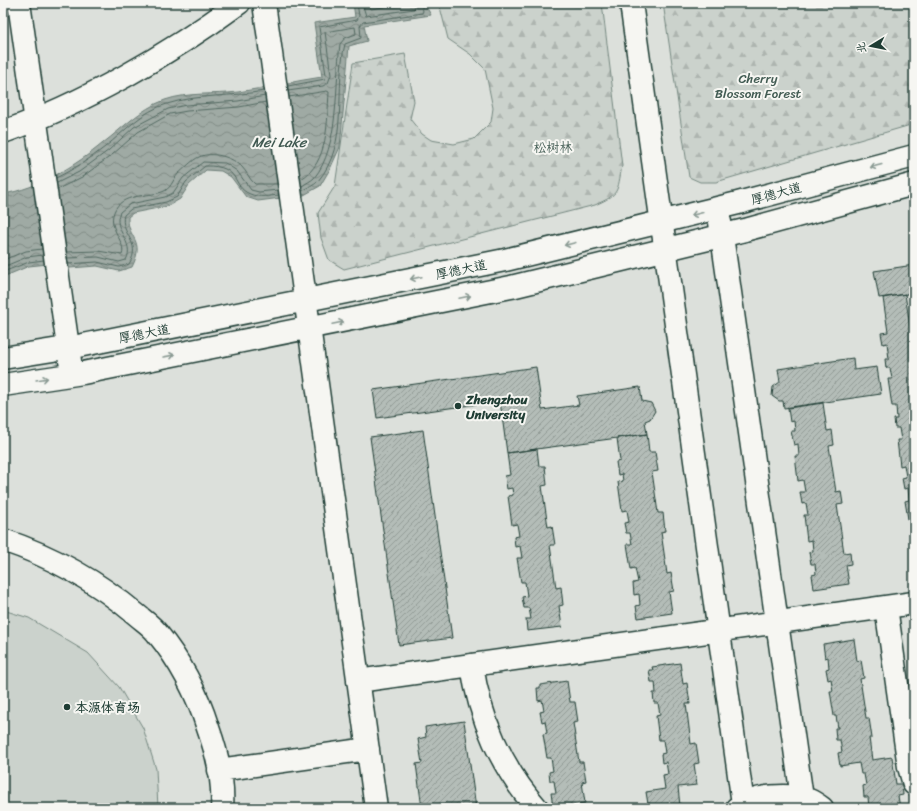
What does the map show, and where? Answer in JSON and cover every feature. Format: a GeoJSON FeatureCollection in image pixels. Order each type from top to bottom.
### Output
{"type":"FeatureCollection","features":[{"type":"Feature","properties":{"kind":"lane"},"geometry":{"type":"LineString","coordinates":[[19,3],[72,374]]}},
{"type":"Feature","properties":{"kind":"lane"},"geometry":{"type":"LineString","coordinates":[[3,132],[36,120],[139,67],[187,38],[239,3]]}},
{"type":"Feature","properties":{"kind":"lane"},"geometry":{"type":"LineString","coordinates":[[264,3],[376,808]]}},
{"type":"Feature","properties":{"kind":"lane"},"geometry":{"type":"LineString","coordinates":[[631,3],[719,630],[740,806],[767,797],[791,796],[802,798],[822,808]]}},
{"type":"Feature","properties":{"kind":"lane","name":"厚德大道"},"geometry":{"type":"LineString","coordinates":[[3,358],[68,347],[306,301],[505,260],[718,208],[914,156]]}},
{"type":"Feature","properties":{"kind":"lane"},"geometry":{"type":"LineString","coordinates":[[3,385],[72,374],[310,329],[511,287],[722,236],[914,184]]}},
{"type":"Feature","properties":{"kind":"lane"},"geometry":{"type":"LineString","coordinates":[[718,208],[802,798]]}},
{"type":"Feature","properties":{"kind":"lane"},"geometry":{"type":"LineString","coordinates":[[3,540],[60,564],[113,595],[156,632],[185,671],[200,703],[215,748],[223,796],[222,808]]}},
{"type":"Feature","properties":{"kind":"lane"},"geometry":{"type":"LineString","coordinates":[[358,680],[914,603]]}},
{"type":"Feature","properties":{"kind":"lane"},"geometry":{"type":"LineString","coordinates":[[886,607],[909,767],[914,784]]}},
{"type":"Feature","properties":{"kind":"lane"},"geometry":{"type":"LineString","coordinates":[[472,665],[480,703],[489,731],[502,759],[518,784],[537,808]]}},
{"type":"Feature","properties":{"kind":"lane"},"geometry":{"type":"LineString","coordinates":[[219,770],[368,749]]}},
{"type":"Feature","properties":{"kind":"shaded area","name":"Zhengzhou University"},"geometry":{"type":"Polygon","coordinates":[[[3,3],[914,3],[914,808],[3,808],[3,3]]]}},
{"type":"Feature","properties":{"kind":"green space","name":"松树林"},"geometry":{"type":"Polygon","coordinates":[[[439,3],[602,3],[622,166],[618,187],[613,195],[595,205],[344,269],[329,260],[321,238],[318,213],[335,186],[353,63],[405,54],[414,101],[410,119],[422,134],[431,140],[454,144],[474,139],[491,122],[493,108],[485,69],[470,54],[448,39],[439,3]]]}},
{"type":"Feature","properties":{"kind":"green space","name":"Cherry Blossom Forest"},"geometry":{"type":"Polygon","coordinates":[[[663,3],[914,3],[914,124],[716,182],[700,182],[689,177],[663,3]]]}},
{"type":"Feature","properties":{"kind":"green space","name":"本源体育场"},"geometry":{"type":"Polygon","coordinates":[[[3,610],[29,618],[88,653],[119,687],[143,728],[156,769],[158,808],[3,808],[3,610]]]}},
{"type":"Feature","properties":{"kind":"water","name":"Mei Lake"},"geometry":{"type":"Polygon","coordinates":[[[353,3],[424,3],[431,15],[364,25],[367,41],[349,46],[340,147],[320,186],[304,195],[258,201],[246,197],[231,177],[221,171],[206,170],[189,185],[180,199],[168,206],[133,213],[128,217],[128,224],[137,245],[136,258],[132,267],[119,271],[97,266],[70,268],[48,264],[29,266],[3,277],[3,194],[29,187],[56,175],[81,160],[132,119],[148,108],[165,100],[174,97],[192,95],[238,92],[322,77],[314,23],[355,17],[353,3]]]}},
{"type":"Feature","properties":{"kind":"building"},"geometry":{"type":"Polygon","coordinates":[[[914,265],[914,293],[879,298],[874,271],[914,265]]]}},
{"type":"Feature","properties":{"kind":"building"},"geometry":{"type":"Polygon","coordinates":[[[905,294],[910,326],[914,325],[914,533],[913,524],[909,525],[905,501],[909,500],[908,488],[904,489],[902,478],[906,477],[904,465],[900,466],[897,440],[901,440],[899,428],[895,428],[894,419],[897,419],[896,406],[892,406],[888,379],[892,379],[890,368],[886,368],[885,359],[889,359],[887,343],[883,344],[881,333],[888,332],[883,298],[905,294]]]}},
{"type":"Feature","properties":{"kind":"building"},"geometry":{"type":"Polygon","coordinates":[[[853,358],[854,370],[877,367],[881,394],[784,408],[783,401],[779,401],[772,396],[773,387],[780,382],[778,369],[853,358]]]}},
{"type":"Feature","properties":{"kind":"building"},"geometry":{"type":"Polygon","coordinates":[[[536,367],[542,410],[579,405],[577,396],[640,387],[642,401],[651,403],[655,411],[650,419],[645,421],[647,434],[507,453],[500,401],[377,418],[373,390],[536,367]]]}},
{"type":"Feature","properties":{"kind":"building"},"geometry":{"type":"Polygon","coordinates":[[[823,403],[827,431],[832,430],[834,445],[829,446],[836,492],[841,491],[843,504],[837,505],[844,553],[850,552],[851,564],[846,565],[849,584],[814,589],[812,575],[816,574],[815,564],[811,564],[809,552],[813,551],[812,540],[807,541],[804,515],[808,515],[806,503],[802,504],[800,492],[805,492],[803,480],[798,481],[795,456],[799,456],[798,444],[794,445],[791,431],[795,431],[794,421],[790,422],[788,408],[823,403]]]}},
{"type":"Feature","properties":{"kind":"building"},"geometry":{"type":"Polygon","coordinates":[[[423,430],[452,638],[399,645],[370,437],[423,430]]]}},
{"type":"Feature","properties":{"kind":"building"},"geometry":{"type":"Polygon","coordinates":[[[647,434],[649,452],[655,452],[658,471],[652,472],[658,513],[663,513],[665,531],[661,532],[667,574],[671,573],[674,591],[669,592],[672,613],[638,618],[636,606],[640,605],[639,594],[634,595],[633,583],[638,582],[635,568],[631,569],[627,544],[632,544],[630,533],[626,533],[624,523],[629,522],[627,510],[622,511],[618,482],[623,481],[622,474],[618,475],[616,462],[620,461],[617,438],[647,434]]]}},
{"type":"Feature","properties":{"kind":"building"},"geometry":{"type":"Polygon","coordinates":[[[537,449],[539,466],[545,466],[547,485],[542,486],[548,527],[552,526],[555,545],[550,545],[556,588],[561,587],[563,605],[559,606],[562,627],[527,631],[526,619],[531,619],[529,608],[524,608],[522,597],[527,596],[525,582],[521,582],[517,558],[522,558],[520,546],[515,547],[514,537],[519,536],[517,524],[512,525],[508,496],[513,495],[512,488],[507,489],[505,476],[510,475],[507,453],[537,449]]]}},
{"type":"Feature","properties":{"kind":"building"},"geometry":{"type":"Polygon","coordinates":[[[854,639],[857,661],[861,660],[864,678],[860,679],[866,718],[869,718],[872,738],[869,738],[872,760],[892,757],[896,784],[902,784],[903,795],[898,796],[900,808],[869,808],[868,797],[864,797],[863,786],[866,785],[864,774],[861,774],[859,763],[840,766],[838,753],[842,752],[840,740],[836,740],[835,728],[838,728],[836,716],[834,716],[830,691],[833,691],[831,679],[828,680],[826,669],[829,668],[828,657],[825,658],[823,644],[854,639]]]}},
{"type":"Feature","properties":{"kind":"building"},"geometry":{"type":"Polygon","coordinates":[[[680,663],[683,684],[687,683],[690,704],[686,704],[691,744],[696,743],[699,763],[694,764],[697,785],[678,787],[680,806],[685,805],[686,808],[652,808],[651,804],[648,804],[646,792],[665,789],[663,775],[668,774],[666,762],[662,763],[661,754],[665,753],[663,740],[659,740],[656,716],[660,715],[658,703],[654,703],[653,693],[656,693],[655,682],[651,682],[649,670],[653,670],[652,667],[680,663]]]}},
{"type":"Feature","properties":{"kind":"building"},"geometry":{"type":"Polygon","coordinates":[[[567,681],[570,702],[575,702],[578,722],[573,723],[579,762],[583,762],[586,781],[582,782],[585,803],[553,807],[551,793],[556,793],[554,781],[550,781],[549,772],[553,771],[551,758],[547,758],[543,734],[547,733],[545,721],[542,722],[540,712],[544,711],[542,700],[538,701],[537,688],[540,688],[540,685],[567,681]]]}},
{"type":"Feature","properties":{"kind":"building"},"geometry":{"type":"Polygon","coordinates":[[[464,721],[476,808],[422,808],[416,764],[422,763],[418,739],[426,737],[425,727],[464,721]]]}},
{"type":"Feature","properties":{"kind":"place","name":"Zhengzhou University"},"geometry":{"type":"Point","coordinates":[458,406]}},
{"type":"Feature","properties":{"kind":"place","name":"本源体育场"},"geometry":{"type":"Point","coordinates":[67,707]}}]}
